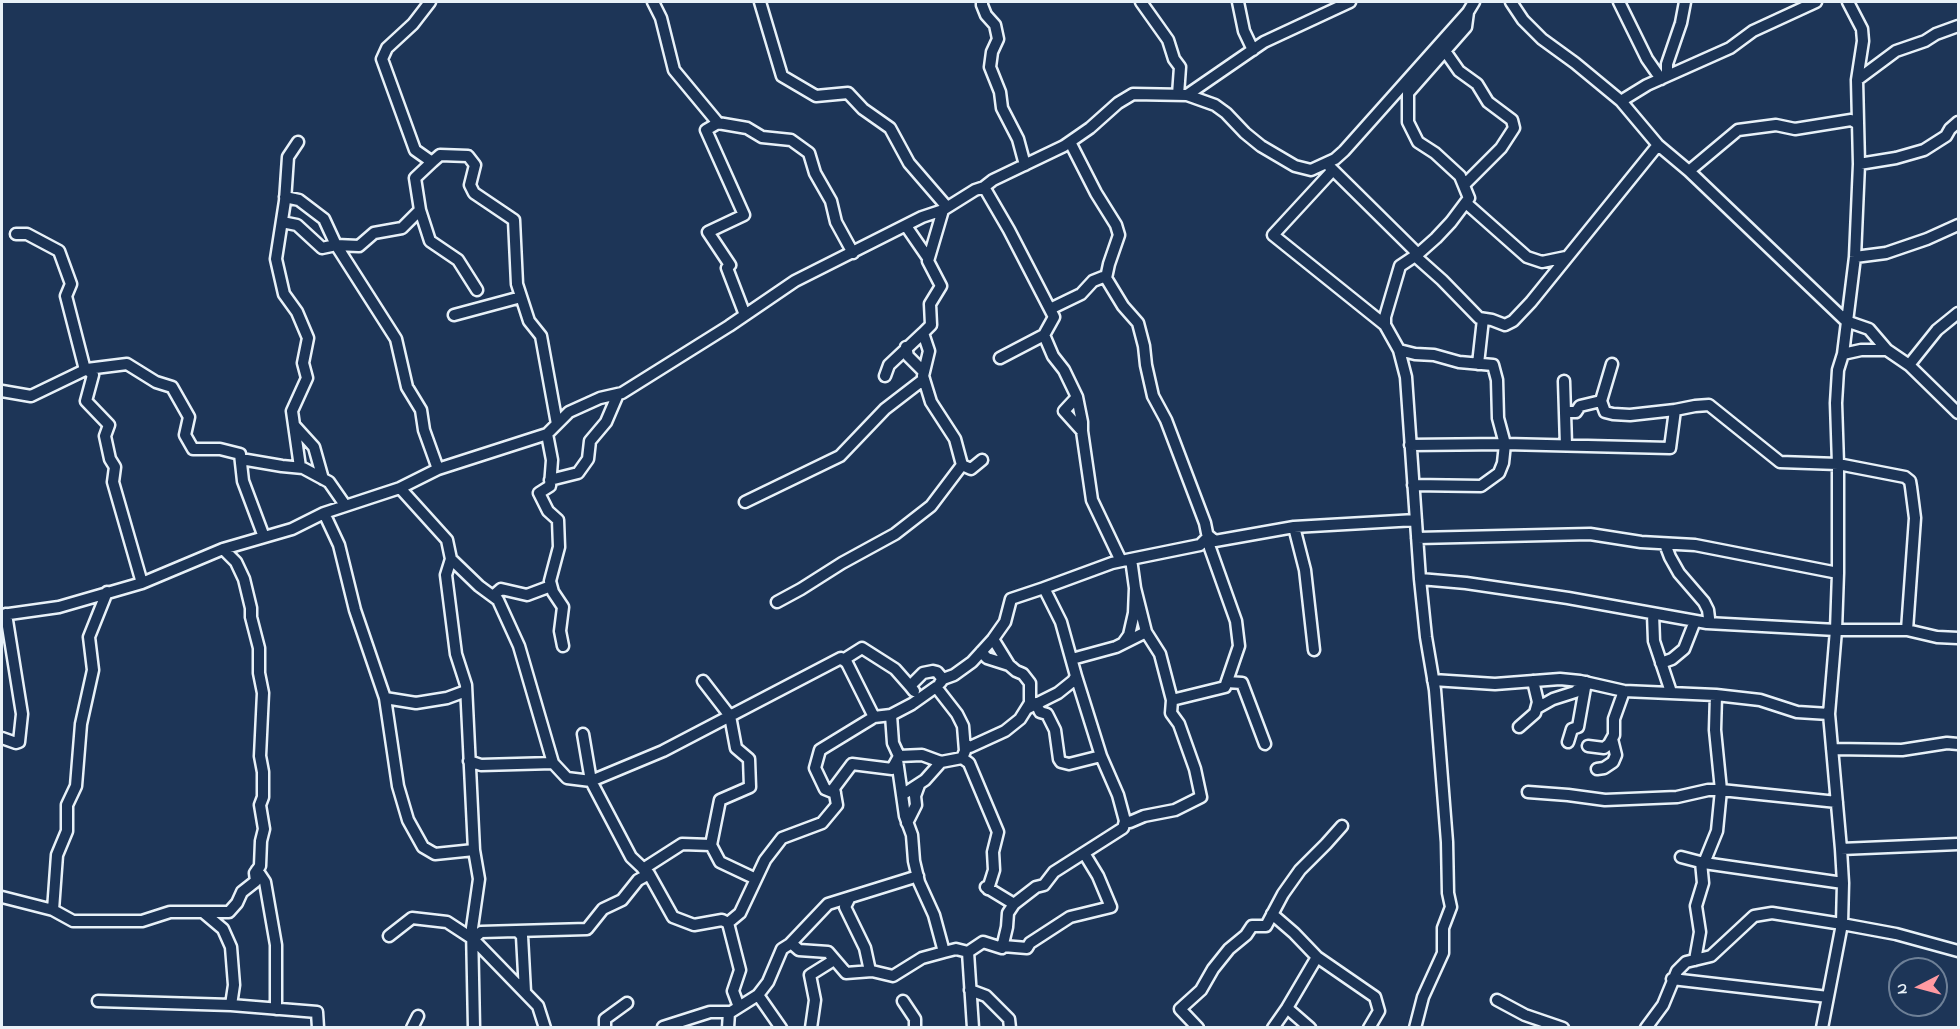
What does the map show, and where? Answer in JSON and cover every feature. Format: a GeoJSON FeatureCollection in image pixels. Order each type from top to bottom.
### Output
{"type":"FeatureCollection","features":[{"type":"Feature","properties":{"kind":"street"},"geometry":{"type":"LineString","coordinates":[[430,2],[413,24],[387,48],[382,58],[415,150],[432,162]]}},
{"type":"Feature","properties":{"kind":"street"},"geometry":{"type":"LineString","coordinates":[[652,2],[661,18],[674,70],[718,123]]}},
{"type":"Feature","properties":{"kind":"street"},"geometry":{"type":"LineString","coordinates":[[760,2],[782,76],[816,96],[848,93],[863,109],[890,128],[909,163],[945,208]]}},
{"type":"Feature","properties":{"kind":"street"},"geometry":{"type":"LineString","coordinates":[[982,2],[986,15],[995,25],[998,39],[992,52],[990,67],[1000,92],[1002,108],[1018,139],[1025,165]]}},
{"type":"Feature","properties":{"kind":"street"},"geometry":{"type":"LineString","coordinates":[[1141,2],[1168,40],[1174,59],[1180,67],[1182,95]]}},
{"type":"Feature","properties":{"kind":"street"},"geometry":{"type":"LineString","coordinates":[[1238,2],[1244,31],[1253,50]]}},
{"type":"Feature","properties":{"kind":"street"},"geometry":{"type":"LineString","coordinates":[[1182,95],[1264,42],[1350,2]]}},
{"type":"Feature","properties":{"kind":"street"},"geometry":{"type":"LineString","coordinates":[[1415,1028],[1423,997],[1443,952],[1443,927],[1451,907],[1448,893],[1448,842],[1433,681],[1420,579],[1406,377],[1399,350],[1385,325],[1273,235],[1330,167],[1468,12],[1474,2]]}},
{"type":"Feature","properties":{"kind":"street"},"geometry":{"type":"LineString","coordinates":[[1510,2],[1523,20],[1542,39],[1621,101],[1658,145],[1689,171],[1846,321],[1869,329],[1887,350],[1909,365],[1959,413]]}},
{"type":"Feature","properties":{"kind":"street"},"geometry":{"type":"LineString","coordinates":[[1619,2],[1647,59],[1664,78]]}},
{"type":"Feature","properties":{"kind":"street"},"geometry":{"type":"LineString","coordinates":[[1664,78],[1685,2]]}},
{"type":"Feature","properties":{"kind":"street"},"geometry":{"type":"LineString","coordinates":[[1621,101],[1647,85],[1730,48],[1753,31],[1816,2]]}},
{"type":"Feature","properties":{"kind":"street"},"geometry":{"type":"LineString","coordinates":[[1822,1028],[1842,924],[1841,849],[1829,714],[1838,573],[1836,403],[1838,370],[1843,354],[1855,257],[1859,164],[1857,80],[1862,52],[1862,29],[1848,2]]}},
{"type":"Feature","properties":{"kind":"street"},"geometry":{"type":"LineString","coordinates":[[1385,325],[1385,316],[1400,266],[1416,255],[1451,222],[1468,198],[1460,176],[1435,153],[1418,142],[1408,122],[1408,93],[1466,27],[1468,12]]}},
{"type":"Feature","properties":{"kind":"street"},"geometry":{"type":"LineString","coordinates":[[1857,80],[1896,51],[1959,26]]}},
{"type":"Feature","properties":{"kind":"street"},"geometry":{"type":"LineString","coordinates":[[1445,51],[1460,71],[1477,84],[1488,102],[1512,120],[1514,128],[1502,148],[1464,185]]}},
{"type":"Feature","properties":{"kind":"street"},"geometry":{"type":"LineString","coordinates":[[2,738],[16,743],[20,742],[22,714],[4,614],[59,607],[142,584],[224,549],[292,529],[345,505],[400,488],[438,469],[547,434],[569,412],[600,398],[622,393],[795,281],[922,217],[945,208],[993,180],[1070,142],[1118,103],[1133,94],[1182,95],[1215,105],[1261,146],[1295,166],[1311,170],[1330,167]]}},
{"type":"Feature","properties":{"kind":"street"},"geometry":{"type":"LineString","coordinates":[[1689,171],[1738,130],[1776,125],[1795,129],[1851,120],[1858,124]]}},
{"type":"Feature","properties":{"kind":"street"},"geometry":{"type":"LineString","coordinates":[[1859,164],[1896,158],[1924,150],[1946,136],[1950,129],[1959,122]]}},
{"type":"Feature","properties":{"kind":"street"},"geometry":{"type":"LineString","coordinates":[[745,315],[727,268],[730,265],[708,232],[744,215],[706,130],[718,123],[747,128],[762,137],[792,140],[809,153],[814,173],[831,201],[836,222],[853,253]]}},
{"type":"Feature","properties":{"kind":"street"},"geometry":{"type":"LineString","coordinates":[[298,142],[288,157],[276,260],[284,294],[297,312],[308,338],[303,363],[307,378],[292,411],[300,467]]}},
{"type":"Feature","properties":{"kind":"street"},"geometry":{"type":"LineString","coordinates":[[1070,142],[1096,193],[1116,225],[1119,235],[1106,278],[1123,306],[1138,323],[1153,396],[1170,430],[1209,536],[1210,548],[1236,621],[1239,646],[1225,687],[1172,700]]}},
{"type":"Feature","properties":{"kind":"street"},"geometry":{"type":"LineString","coordinates":[[1330,167],[1479,318],[1492,320],[1505,326],[1513,321],[1658,145]]}},
{"type":"Feature","properties":{"kind":"street"},"geometry":{"type":"LineString","coordinates":[[477,290],[458,260],[430,241],[420,210],[415,178],[440,155],[468,156],[475,165],[470,185],[474,193],[514,220],[517,284],[529,321],[541,336],[557,424]]}},
{"type":"Feature","properties":{"kind":"street"},"geometry":{"type":"LineString","coordinates":[[984,187],[1054,317],[1044,335],[1000,358]]}},
{"type":"Feature","properties":{"kind":"street"},"geometry":{"type":"LineString","coordinates":[[285,197],[299,200],[324,219],[336,245],[396,339],[407,387],[421,410],[424,430],[438,469]]}},
{"type":"Feature","properties":{"kind":"street"},"geometry":{"type":"LineString","coordinates":[[1466,203],[1527,257],[1542,262],[1566,257]]}},
{"type":"Feature","properties":{"kind":"street"},"geometry":{"type":"LineString","coordinates":[[928,258],[945,208]]}},
{"type":"Feature","properties":{"kind":"street"},"geometry":{"type":"LineString","coordinates":[[282,222],[297,225],[322,248],[336,245],[359,246],[374,233],[402,228],[420,210]]}},
{"type":"Feature","properties":{"kind":"street"},"geometry":{"type":"LineString","coordinates":[[1855,257],[1886,253],[1959,225]]}},
{"type":"Feature","properties":{"kind":"street"},"geometry":{"type":"LineString","coordinates":[[885,376],[889,365],[931,325],[930,304],[941,286],[928,258],[906,226]]}},
{"type":"Feature","properties":{"kind":"street"},"geometry":{"type":"LineString","coordinates":[[16,234],[27,234],[59,251],[71,284],[66,296],[84,366],[93,375],[86,401],[109,425],[105,436],[110,459],[115,467],[113,482],[142,584]]}},
{"type":"Feature","properties":{"kind":"street"},"geometry":{"type":"LineString","coordinates":[[1050,309],[1081,294],[1093,281],[1106,278]]}},
{"type":"Feature","properties":{"kind":"street"},"geometry":{"type":"LineString","coordinates":[[454,315],[521,297]]}},
{"type":"Feature","properties":{"kind":"street"},"geometry":{"type":"LineString","coordinates":[[1909,365],[1937,330],[1959,313]]}},
{"type":"Feature","properties":{"kind":"street"},"geometry":{"type":"LineString","coordinates":[[1478,364],[1483,319]]}},
{"type":"Feature","properties":{"kind":"street"},"geometry":{"type":"LineString","coordinates":[[745,502],[840,456],[885,409],[924,375],[929,351],[922,333]]}},
{"type":"Feature","properties":{"kind":"street"},"geometry":{"type":"LineString","coordinates":[[1044,335],[1053,356],[1064,370],[1077,397],[1092,500],[1126,560],[1146,632],[1160,654],[1172,700],[1171,713],[1179,724],[1202,797],[1175,810],[1144,816],[1130,822],[1125,821]]}},
{"type":"Feature","properties":{"kind":"street"},"geometry":{"type":"LineString","coordinates":[[906,347],[908,356],[924,375],[931,402],[955,439],[962,465]]}},
{"type":"Feature","properties":{"kind":"street"},"geometry":{"type":"LineString","coordinates":[[1399,350],[1459,362],[1493,365],[1497,380],[1498,418],[1505,444],[1503,463],[1499,473],[1481,486],[1413,485]]}},
{"type":"Feature","properties":{"kind":"street"},"geometry":{"type":"LineString","coordinates":[[1843,354],[1861,350],[1887,350]]}},
{"type":"Feature","properties":{"kind":"street"},"geometry":{"type":"LineString","coordinates":[[2,392],[32,396],[87,369],[127,364],[156,382],[172,387],[189,417],[185,435],[194,449],[219,449],[240,454],[243,481],[264,537]]}},
{"type":"Feature","properties":{"kind":"street"},"geometry":{"type":"LineString","coordinates":[[1612,364],[1601,400],[1605,412],[1630,415],[1709,405],[1780,462],[1838,464],[1905,477],[1910,481],[1915,530],[1907,630]]}},
{"type":"Feature","properties":{"kind":"street"},"geometry":{"type":"LineString","coordinates":[[1564,381],[1566,445]]}},
{"type":"Feature","properties":{"kind":"street"},"geometry":{"type":"LineString","coordinates":[[550,480],[578,473],[588,459],[590,441],[606,422],[618,394]]}},
{"type":"Feature","properties":{"kind":"street"},"geometry":{"type":"LineString","coordinates":[[1077,397],[1064,411],[1082,431]]}},
{"type":"Feature","properties":{"kind":"street"},"geometry":{"type":"LineString","coordinates":[[1565,412],[1576,412],[1580,406],[1601,400]]}},
{"type":"Feature","properties":{"kind":"street"},"geometry":{"type":"LineString","coordinates":[[1410,445],[1505,444],[1671,448],[1675,410]]}},
{"type":"Feature","properties":{"kind":"street"},"geometry":{"type":"LineString","coordinates":[[294,425],[314,447],[323,479]]}},
{"type":"Feature","properties":{"kind":"street"},"geometry":{"type":"LineString","coordinates":[[547,434],[552,460],[550,486],[539,493],[548,511],[558,520],[559,547],[550,581],[563,607],[560,632],[563,646]]}},
{"type":"Feature","properties":{"kind":"street"},"geometry":{"type":"LineString","coordinates":[[241,459],[303,468],[329,482],[345,505]]}},
{"type":"Feature","properties":{"kind":"street"},"geometry":{"type":"LineString","coordinates":[[962,465],[971,469],[982,460]]}},
{"type":"Feature","properties":{"kind":"street"},"geometry":{"type":"LineString","coordinates":[[777,602],[895,534],[930,506],[962,465]]}},
{"type":"Feature","properties":{"kind":"street"},"geometry":{"type":"LineString","coordinates":[[400,488],[447,540],[451,559],[446,575],[456,654],[466,691],[474,850],[479,879],[473,939],[474,1028]]}},
{"type":"Feature","properties":{"kind":"street"},"geometry":{"type":"LineString","coordinates":[[1402,520],[1414,498]]}},
{"type":"Feature","properties":{"kind":"street"},"geometry":{"type":"LineString","coordinates":[[324,513],[339,545],[355,610],[386,698],[398,786],[408,820],[423,847],[435,854],[474,850]]}},
{"type":"Feature","properties":{"kind":"street"},"geometry":{"type":"LineString","coordinates":[[1209,536],[1215,541],[1294,527],[1416,520]]}},
{"type":"Feature","properties":{"kind":"street"},"geometry":{"type":"LineString","coordinates":[[1294,527],[1305,570],[1314,650]]}},
{"type":"Feature","properties":{"kind":"street"},"geometry":{"type":"LineString","coordinates":[[1417,538],[1590,534],[1641,543],[1695,545],[1838,573]]}},
{"type":"Feature","properties":{"kind":"street"},"geometry":{"type":"LineString","coordinates":[[835,793],[825,789],[815,768],[820,750],[874,717],[891,715],[954,675],[993,639],[1005,622],[1011,598],[1126,560],[1200,545],[1209,536]]}},
{"type":"Feature","properties":{"kind":"street"},"geometry":{"type":"LineString","coordinates":[[1661,663],[1672,659],[1684,649],[1701,622],[1709,618],[1704,602],[1679,573],[1665,544]]}},
{"type":"Feature","properties":{"kind":"street"},"geometry":{"type":"LineString","coordinates":[[2,897],[53,910],[73,921],[142,921],[170,912],[229,912],[237,903],[242,892],[256,881],[255,873],[260,866],[264,829],[260,805],[263,797],[263,772],[260,756],[263,693],[259,673],[259,648],[244,579],[236,562],[224,549]]}},
{"type":"Feature","properties":{"kind":"street"},"geometry":{"type":"LineString","coordinates":[[451,559],[479,586],[498,600],[519,646],[553,763],[567,778],[591,781],[663,751],[841,658],[847,663],[874,717]]}},
{"type":"Feature","properties":{"kind":"street"},"geometry":{"type":"LineString","coordinates":[[1420,579],[1506,588],[1701,622],[1836,630],[1907,630],[1959,639]]}},
{"type":"Feature","properties":{"kind":"street"},"geometry":{"type":"LineString","coordinates":[[493,597],[501,589],[527,595],[551,586]]}},
{"type":"Feature","properties":{"kind":"street"},"geometry":{"type":"LineString","coordinates":[[1002,946],[1008,913],[1014,904],[1036,887],[1044,885],[1054,872],[1118,832],[1123,828],[1125,821],[1118,795],[1101,756],[1065,642],[1061,622],[1044,588]]}},
{"type":"Feature","properties":{"kind":"street"},"geometry":{"type":"LineString","coordinates":[[1123,643],[1129,635],[1134,613],[1135,588]]}},
{"type":"Feature","properties":{"kind":"street"},"geometry":{"type":"LineString","coordinates":[[53,910],[57,855],[67,831],[67,805],[76,786],[81,724],[93,670],[89,637],[107,592]]}},
{"type":"Feature","properties":{"kind":"street"},"geometry":{"type":"LineString","coordinates":[[1653,614],[1653,633],[1671,692]]}},
{"type":"Feature","properties":{"kind":"street"},"geometry":{"type":"LineString","coordinates":[[1072,659],[1116,647],[1146,632]]}},
{"type":"Feature","properties":{"kind":"street"},"geometry":{"type":"LineString","coordinates":[[993,639],[1009,665],[1023,674],[1030,683],[1030,703],[1040,712],[1047,714],[1055,730],[1061,762],[1069,764],[1101,756]]}},
{"type":"Feature","properties":{"kind":"street"},"geometry":{"type":"LineString","coordinates":[[843,660],[862,648],[895,669],[921,698]]}},
{"type":"Feature","properties":{"kind":"street"},"geometry":{"type":"LineString","coordinates":[[981,652],[987,658],[1009,665]]}},
{"type":"Feature","properties":{"kind":"street"},"geometry":{"type":"LineString","coordinates":[[910,686],[923,673],[937,672],[940,683],[963,726],[965,751],[962,758]]}},
{"type":"Feature","properties":{"kind":"street"},"geometry":{"type":"LineString","coordinates":[[965,744],[970,747],[1005,731],[1032,705],[1058,693],[1076,676]]}},
{"type":"Feature","properties":{"kind":"street"},"geometry":{"type":"LineString","coordinates":[[1433,681],[1495,684],[1560,679],[1586,682],[1624,691],[1716,695],[1768,701],[1797,712],[1829,714]]}},
{"type":"Feature","properties":{"kind":"street"},"geometry":{"type":"LineString","coordinates":[[703,681],[730,716],[736,747],[749,759],[750,787],[720,800],[711,845],[720,861],[756,879]]}},
{"type":"Feature","properties":{"kind":"street"},"geometry":{"type":"LineString","coordinates":[[1519,727],[1535,713],[1537,708],[1538,702],[1533,681]]}},
{"type":"Feature","properties":{"kind":"street"},"geometry":{"type":"LineString","coordinates":[[1227,682],[1242,683],[1265,744]]}},
{"type":"Feature","properties":{"kind":"street"},"geometry":{"type":"LineString","coordinates":[[1537,708],[1553,699],[1575,692],[1586,682]]}},
{"type":"Feature","properties":{"kind":"street"},"geometry":{"type":"LineString","coordinates":[[1568,742],[1572,729],[1578,727],[1586,682]]}},
{"type":"Feature","properties":{"kind":"street"},"geometry":{"type":"LineString","coordinates":[[386,698],[416,703],[447,698],[466,691]]}},
{"type":"Feature","properties":{"kind":"street"},"geometry":{"type":"LineString","coordinates":[[1588,746],[1604,748],[1609,744],[1614,735],[1614,719],[1624,691]]}},
{"type":"Feature","properties":{"kind":"street"},"geometry":{"type":"LineString","coordinates":[[1695,960],[1700,932],[1696,906],[1703,883],[1703,862],[1717,831],[1721,790],[1715,730],[1716,695]]}},
{"type":"Feature","properties":{"kind":"street"},"geometry":{"type":"LineString","coordinates":[[891,715],[893,743],[898,758],[905,816],[912,835],[914,861],[934,915],[944,952]]}},
{"type":"Feature","properties":{"kind":"street"},"geometry":{"type":"LineString","coordinates":[[583,735],[591,781],[631,857],[646,872],[673,917],[694,925],[722,920],[728,923],[740,970],[733,992],[734,1009],[728,1028]]}},
{"type":"Feature","properties":{"kind":"street"},"geometry":{"type":"LineString","coordinates":[[1597,769],[1604,768],[1613,762],[1616,755],[1612,739]]}},
{"type":"Feature","properties":{"kind":"street"},"geometry":{"type":"LineString","coordinates":[[1832,749],[1902,750],[1947,743],[1959,744]]}},
{"type":"Feature","properties":{"kind":"street"},"geometry":{"type":"LineString","coordinates":[[898,758],[922,755],[941,762],[962,758],[969,763],[998,832],[993,852],[994,870],[987,888],[1014,904]]}},
{"type":"Feature","properties":{"kind":"street"},"geometry":{"type":"LineString","coordinates":[[728,923],[740,913],[765,860],[782,838],[822,823],[837,805],[834,788],[852,764],[892,769],[898,758]]}},
{"type":"Feature","properties":{"kind":"street"},"geometry":{"type":"LineString","coordinates":[[469,761],[481,765],[553,763]]}},
{"type":"Feature","properties":{"kind":"street"},"geometry":{"type":"LineString","coordinates":[[903,795],[925,780],[941,762]]}},
{"type":"Feature","properties":{"kind":"street"},"geometry":{"type":"LineString","coordinates":[[908,823],[916,805],[915,796],[919,785]]}},
{"type":"Feature","properties":{"kind":"street"},"geometry":{"type":"LineString","coordinates":[[1528,792],[1605,800],[1677,797],[1708,790],[1721,790],[1837,802]]}},
{"type":"Feature","properties":{"kind":"street"},"geometry":{"type":"LineString","coordinates":[[1198,1028],[1180,1009],[1201,990],[1213,969],[1229,949],[1252,927],[1266,926],[1283,894],[1300,870],[1342,826]]}},
{"type":"Feature","properties":{"kind":"street"},"geometry":{"type":"LineString","coordinates":[[473,939],[481,932],[587,928],[603,909],[622,900],[646,872],[682,844],[711,845]]}},
{"type":"Feature","properties":{"kind":"street"},"geometry":{"type":"LineString","coordinates":[[1841,849],[1959,844]]}},
{"type":"Feature","properties":{"kind":"street"},"geometry":{"type":"LineString","coordinates":[[791,943],[799,950],[828,952],[846,973],[870,971],[892,976],[922,958],[956,949],[968,952],[983,942],[1002,948],[1002,946],[1027,948],[1030,943],[1070,917],[1111,907],[1098,876],[1084,853]]}},
{"type":"Feature","properties":{"kind":"street"},"geometry":{"type":"LineString","coordinates":[[1680,856],[1703,862],[1843,883]]}},
{"type":"Feature","properties":{"kind":"street"},"geometry":{"type":"LineString","coordinates":[[257,870],[265,882],[276,945],[276,1009]]}},
{"type":"Feature","properties":{"kind":"street"},"geometry":{"type":"LineString","coordinates":[[663,1027],[710,1012],[734,1009],[758,995],[768,982],[782,949],[791,943],[828,904],[918,876]]}},
{"type":"Feature","properties":{"kind":"street"},"geometry":{"type":"LineString","coordinates":[[849,899],[845,907],[865,948],[870,971]]}},
{"type":"Feature","properties":{"kind":"street"},"geometry":{"type":"LineString","coordinates":[[204,913],[223,929],[231,947],[234,985],[231,1005]]}},
{"type":"Feature","properties":{"kind":"street"},"geometry":{"type":"LineString","coordinates":[[1646,1028],[1663,1005],[1677,971],[1686,962],[1711,956],[1754,916],[1772,913],[1842,924],[1896,934],[1959,951]]}},
{"type":"Feature","properties":{"kind":"street"},"geometry":{"type":"LineString","coordinates":[[1272,914],[1317,957],[1375,997],[1379,1011],[1369,1028]]}},
{"type":"Feature","properties":{"kind":"street"},"geometry":{"type":"LineString","coordinates":[[389,936],[412,918],[447,922],[473,939],[538,1006],[545,1028]]}},
{"type":"Feature","properties":{"kind":"street"},"geometry":{"type":"LineString","coordinates":[[518,932],[522,936],[525,992]]}},
{"type":"Feature","properties":{"kind":"street"},"geometry":{"type":"LineString","coordinates":[[968,952],[973,1028]]}},
{"type":"Feature","properties":{"kind":"street"},"geometry":{"type":"LineString","coordinates":[[1273,1028],[1317,957]]}},
{"type":"Feature","properties":{"kind":"street"},"geometry":{"type":"LineString","coordinates":[[811,1028],[815,1000],[810,975],[834,960]]}},
{"type":"Feature","properties":{"kind":"street"},"geometry":{"type":"LineString","coordinates":[[1672,980],[1828,997]]}},
{"type":"Feature","properties":{"kind":"street"},"geometry":{"type":"LineString","coordinates":[[970,990],[986,996],[1002,1011],[1009,1019],[1010,1028]]}},
{"type":"Feature","properties":{"kind":"street"},"geometry":{"type":"LineString","coordinates":[[758,995],[781,1028]]}},
{"type":"Feature","properties":{"kind":"street"},"geometry":{"type":"LineString","coordinates":[[1497,1000],[1525,1015],[1563,1028]]}},
{"type":"Feature","properties":{"kind":"street"},"geometry":{"type":"LineString","coordinates":[[98,1001],[231,1005],[317,1012],[318,1028]]}},
{"type":"Feature","properties":{"kind":"street"},"geometry":{"type":"LineString","coordinates":[[903,1001],[915,1019],[915,1028]]}},
{"type":"Feature","properties":{"kind":"street"},"geometry":{"type":"LineString","coordinates":[[604,1028],[605,1019],[627,1003]]}},
{"type":"Feature","properties":{"kind":"street"},"geometry":{"type":"LineString","coordinates":[[1287,1008],[1310,1028]]}},
{"type":"Feature","properties":{"kind":"street"},"geometry":{"type":"LineString","coordinates":[[412,1028],[418,1016]]}}]}
